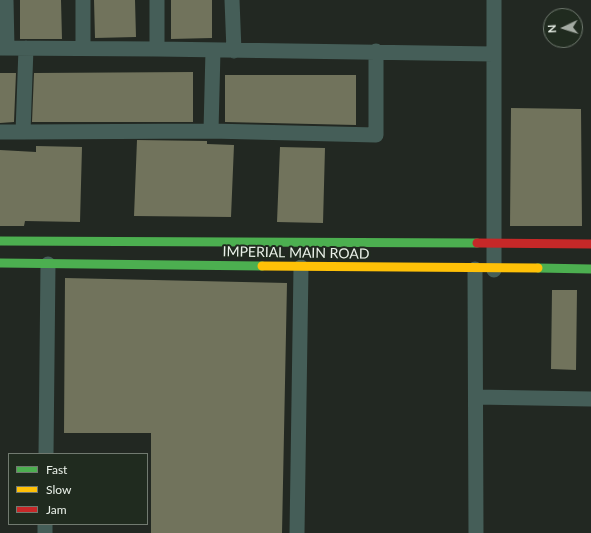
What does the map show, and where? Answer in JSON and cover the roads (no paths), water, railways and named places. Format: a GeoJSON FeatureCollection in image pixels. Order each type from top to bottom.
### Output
{"type":"FeatureCollection","features":[{"type":"Feature","properties":{"kind":"street"},"geometry":{"type":"LineString","coordinates":[[6,0],[3,48],[157,48],[234,51],[376,51],[493,54]]}},
{"type":"Feature","properties":{"kind":"street"},"geometry":{"type":"LineString","coordinates":[[83,0],[83,48]]}},
{"type":"Feature","properties":{"kind":"street"},"geometry":{"type":"LineString","coordinates":[[157,0],[157,48]]}},
{"type":"Feature","properties":{"kind":"street"},"geometry":{"type":"LineString","coordinates":[[232,0],[234,51]]}},
{"type":"Feature","properties":{"kind":"street"},"geometry":{"type":"LineString","coordinates":[[494,0],[494,270]]}},
{"type":"Feature","properties":{"kind":"street"},"geometry":{"type":"LineString","coordinates":[[23,132],[26,48]]}},
{"type":"Feature","properties":{"kind":"street"},"geometry":{"type":"LineString","coordinates":[[211,132],[213,50]]}},
{"type":"Feature","properties":{"kind":"street"},"geometry":{"type":"LineString","coordinates":[[0,132],[211,132],[376,135],[376,51]]}},
{"type":"Feature","properties":{"kind":"street","name":"IMPERIAL MAIN ROAD"},"geometry":{"type":"LineString","coordinates":[[0,241],[334,241],[591,244]]}},
{"type":"Feature","properties":{"kind":"street","name":"IMPERIAL MAIN ROAD"},"geometry":{"type":"LineString","coordinates":[[0,263],[494,270],[591,269]]}},
{"type":"Feature","properties":{"kind":"street"},"geometry":{"type":"LineString","coordinates":[[46,453],[48,264]]}},
{"type":"Feature","properties":{"kind":"street"},"geometry":{"type":"LineString","coordinates":[[297,533],[301,267]]}},
{"type":"Feature","properties":{"kind":"street"},"geometry":{"type":"LineString","coordinates":[[475,269],[476,533]]}},
{"type":"Feature","properties":{"kind":"street"},"geometry":{"type":"LineString","coordinates":[[476,397],[591,399]]}}]}
